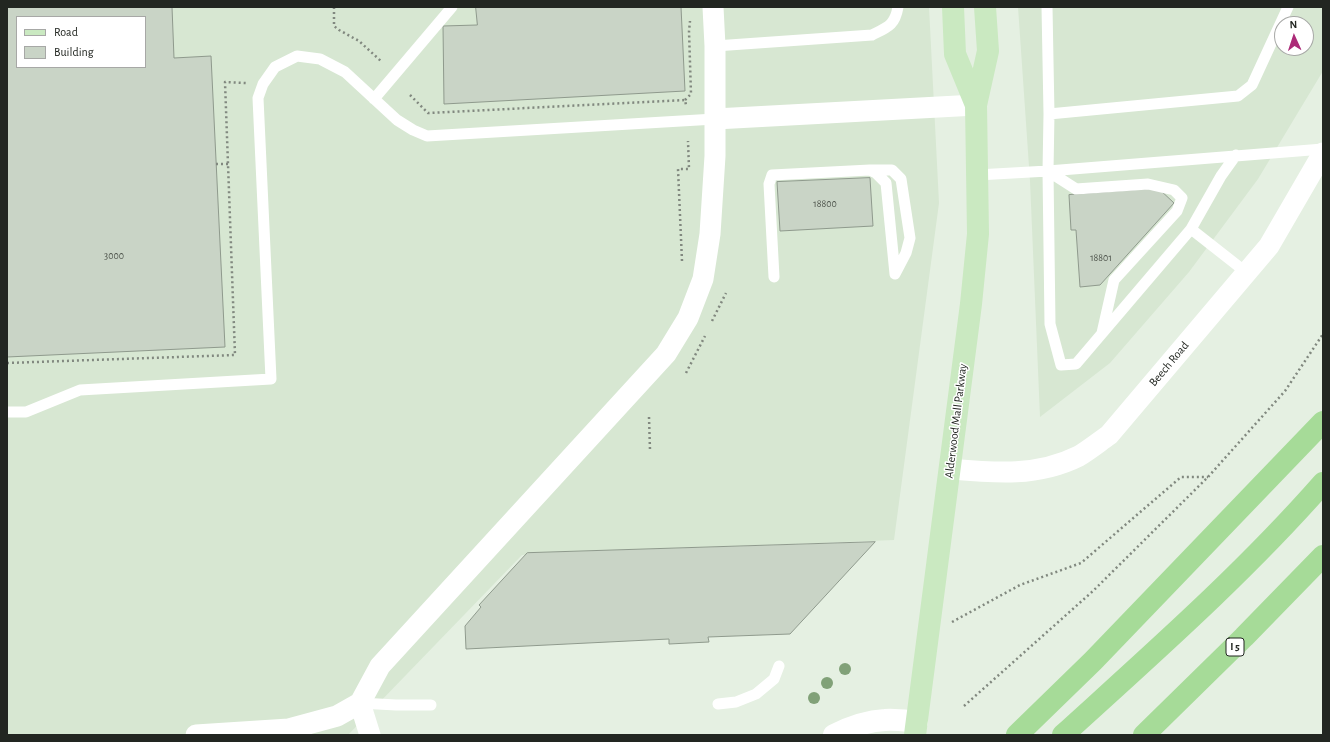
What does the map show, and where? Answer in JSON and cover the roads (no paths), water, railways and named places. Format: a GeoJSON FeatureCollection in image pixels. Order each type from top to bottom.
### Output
{"type":"FeatureCollection","features":[{"type":"Feature","properties":{"kind":"highway"},"geometry":{"type":"LineString","coordinates":[[1017,735],[1093,661],[1323,422]]}},
{"type":"Feature","properties":{"kind":"highway"},"geometry":{"type":"LineString","coordinates":[[1063,735],[1203,608],[1271,540],[1323,483]]}},
{"type":"Feature","properties":{"kind":"highway","name":"I 5"},"geometry":{"type":"LineString","coordinates":[[1144,735],[1244,637],[1323,556]]}},
{"type":"Feature","properties":{"kind":"main road","name":"Alderwood Mall Parkway"},"geometry":{"type":"LineString","coordinates":[[953,7],[955,54],[976,105]]}},
{"type":"Feature","properties":{"kind":"main road","name":"Alderwood Mall Parkway"},"geometry":{"type":"LineString","coordinates":[[916,729],[971,304],[978,234],[976,105],[988,51],[985,7]]}},
{"type":"Feature","properties":{"kind":"main road"},"geometry":{"type":"LineString","coordinates":[[834,735],[853,726],[871,721],[887,719],[916,729]]}},
{"type":"Feature","properties":{"kind":"street"},"geometry":{"type":"LineString","coordinates":[[196,735],[289,729],[336,716],[360,703],[380,666],[666,354],[688,318],[703,279],[710,234],[715,119],[715,46],[713,7]]}},
{"type":"Feature","properties":{"kind":"street"},"geometry":{"type":"LineString","coordinates":[[715,119],[976,105]]}},
{"type":"Feature","properties":{"kind":"street","name":"Beech Road"},"geometry":{"type":"LineString","coordinates":[[950,469],[1019,473],[1051,467],[1079,456],[1109,435],[1269,246],[1323,153]]}},
{"type":"Feature","properties":{"kind":"street"},"geometry":{"type":"LineString","coordinates":[[360,703],[370,735]]}},
{"type":"Feature","properties":{"kind":"lane"},"geometry":{"type":"LineString","coordinates":[[374,99],[452,7]]}},
{"type":"Feature","properties":{"kind":"lane"},"geometry":{"type":"LineString","coordinates":[[715,46],[872,35],[887,28],[896,18],[898,7]]}},
{"type":"Feature","properties":{"kind":"lane"},"geometry":{"type":"LineString","coordinates":[[1047,7],[1050,324],[1061,365],[1076,364],[1191,229],[1221,176],[1236,155]]}},
{"type":"Feature","properties":{"kind":"lane"},"geometry":{"type":"LineString","coordinates":[[1049,114],[1238,96],[1252,85],[1288,7]]}},
{"type":"Feature","properties":{"kind":"lane"},"geometry":{"type":"LineString","coordinates":[[7,412],[26,412],[80,390],[271,379],[258,98],[263,84],[275,67],[297,56],[320,59],[345,72],[397,120],[413,130],[427,136],[715,119]]}},
{"type":"Feature","properties":{"kind":"lane"},"geometry":{"type":"LineString","coordinates":[[977,175],[1048,171],[1323,149]]}},
{"type":"Feature","properties":{"kind":"lane"},"geometry":{"type":"LineString","coordinates":[[774,277],[769,184],[772,175],[870,170],[892,170],[901,179],[910,238],[906,253],[895,274],[886,183],[876,173],[870,170]]}},
{"type":"Feature","properties":{"kind":"lane"},"geometry":{"type":"LineString","coordinates":[[1048,171],[1076,189],[1148,184],[1174,190],[1182,198],[1177,211],[1114,280],[1101,335]]}},
{"type":"Feature","properties":{"kind":"lane"},"geometry":{"type":"LineString","coordinates":[[1191,229],[1247,273]]}},
{"type":"Feature","properties":{"kind":"lane"},"geometry":{"type":"LineString","coordinates":[[718,704],[736,702],[756,694],[774,679],[779,666]]}},
{"type":"Feature","properties":{"kind":"lane"},"geometry":{"type":"LineString","coordinates":[[360,703],[431,705]]}}]}
